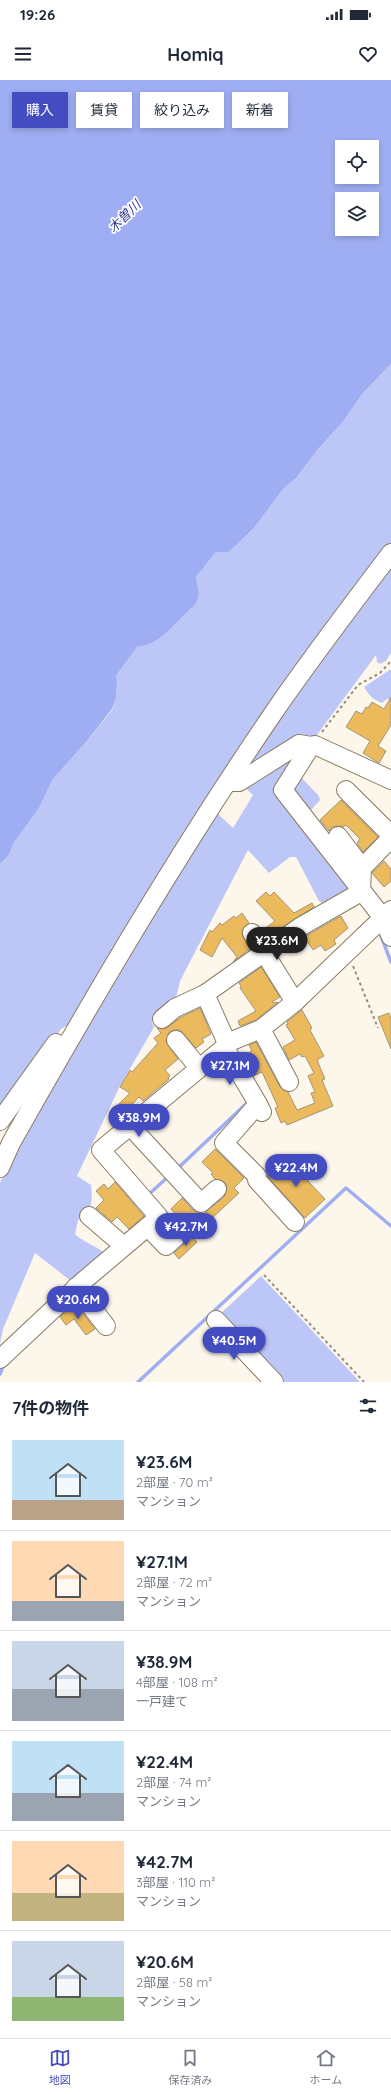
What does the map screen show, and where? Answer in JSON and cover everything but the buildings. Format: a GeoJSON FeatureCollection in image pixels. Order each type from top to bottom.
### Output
{"type":"FeatureCollection","features":[{"type":"Feature","properties":{"kind":"street"},"geometry":{"type":"LineString","coordinates":[[0,1168],[11,1143],[72,1034],[129,937],[273,713],[326,638],[391,553]]}},
{"type":"Feature","properties":{"kind":"street"},"geometry":{"type":"LineString","coordinates":[[229,782],[239,782],[299,744],[311,746],[315,745],[391,780]]}},
{"type":"Feature","properties":{"kind":"street"},"geometry":{"type":"LineString","coordinates":[[311,746],[283,790],[361,892],[387,914],[391,937]]}},
{"type":"Feature","properties":{"kind":"street"},"geometry":{"type":"LineString","coordinates":[[346,790],[391,835]]}},
{"type":"Feature","properties":{"kind":"street"},"geometry":{"type":"LineString","coordinates":[[338,836],[362,868],[361,892]]}},
{"type":"Feature","properties":{"kind":"street"},"geometry":{"type":"LineString","coordinates":[[362,868],[391,838]]}},
{"type":"Feature","properties":{"kind":"street"},"geometry":{"type":"LineString","coordinates":[[162,1019],[175,1008],[205,994],[300,927],[361,892]]}},
{"type":"Feature","properties":{"kind":"street"},"geometry":{"type":"LineString","coordinates":[[0,1359],[76,1287],[159,1217],[101,1150],[226,1045],[261,1029],[295,1002],[387,914]]}},
{"type":"Feature","properties":{"kind":"street"},"geometry":{"type":"LineString","coordinates":[[252,933],[265,951],[295,1002]]}},
{"type":"Feature","properties":{"kind":"street"},"geometry":{"type":"LineString","coordinates":[[205,994],[226,1045],[260,1108],[224,1143],[257,1176],[257,1180],[295,1222]]}},
{"type":"Feature","properties":{"kind":"street"},"geometry":{"type":"LineString","coordinates":[[261,1029],[289,1082]]}},
{"type":"Feature","properties":{"kind":"street"},"geometry":{"type":"LineString","coordinates":[[0,1121],[64,1031],[72,1034]]}},
{"type":"Feature","properties":{"kind":"street"},"geometry":{"type":"LineString","coordinates":[[176,1040],[199,1068]]}},
{"type":"Feature","properties":{"kind":"street"},"geometry":{"type":"LineString","coordinates":[[130,1126],[201,1203],[217,1189]]}},
{"type":"Feature","properties":{"kind":"street"},"geometry":{"type":"LineString","coordinates":[[89,1216],[124,1246]]}},
{"type":"Feature","properties":{"kind":"street"},"geometry":{"type":"LineString","coordinates":[[148,1227],[166,1246],[176,1237]]}},
{"type":"Feature","properties":{"kind":"street"},"geometry":{"type":"LineString","coordinates":[[76,1287],[106,1326]]}},
{"type":"Feature","properties":{"kind":"street"},"geometry":{"type":"LineString","coordinates":[[216,1320],[274,1382]]}},
{"type":"Feature","properties":{"kind":"path"},"geometry":{"type":"LineString","coordinates":[[311,746],[358,685],[380,673],[391,661]]}},
{"type":"Feature","properties":{"kind":"path"},"geometry":{"type":"LineString","coordinates":[[347,952],[378,1028]]}},
{"type":"Feature","properties":{"kind":"path"},"geometry":{"type":"LineString","coordinates":[[264,1275],[364,1382]]}},
{"type":"Feature","properties":{"kind":"shaded area"},"geometry":{"type":"Polygon","coordinates":[[[391,364],[391,547],[73,1022],[61,1029],[0,1116],[0,864],[9,855],[13,844],[39,808],[53,779],[112,710],[116,698],[117,684],[115,675],[138,646],[146,645],[161,637],[194,606],[199,595],[196,577],[216,552],[229,552],[254,528],[284,488],[296,478],[319,448],[342,423],[363,393],[391,364]]]}},
{"type":"Feature","properties":{"kind":"shaded area"},"geometry":{"type":"Polygon","coordinates":[[[391,560],[391,653],[386,661],[380,664],[377,662],[376,655],[311,743],[239,780],[290,698],[391,560]]]}},
{"type":"Feature","properties":{"kind":"shaded area"},"geometry":{"type":"Polygon","coordinates":[[[391,669],[391,700],[387,699],[382,703],[372,697],[364,687],[391,669]]]}},
{"type":"Feature","properties":{"kind":"shaded area"},"geometry":{"type":"Polygon","coordinates":[[[298,748],[279,792],[356,890],[322,903],[319,901],[296,857],[290,857],[269,873],[248,850],[180,981],[174,1006],[153,1018],[152,1023],[154,1027],[120,1086],[77,1176],[91,1185],[92,1195],[89,1210],[83,1218],[78,1220],[75,1234],[105,1253],[71,1281],[35,1253],[3,1329],[0,1344],[0,1183],[14,1152],[71,1046],[216,812],[233,828],[253,795],[241,784],[298,748]]]}},
{"type":"Feature","properties":{"kind":"shaded area"},"geometry":{"type":"Polygon","coordinates":[[[298,774],[319,796],[320,800],[312,809],[307,810],[287,790],[298,774]]]}},
{"type":"Feature","properties":{"kind":"shaded area"},"geometry":{"type":"Polygon","coordinates":[[[261,1276],[360,1382],[279,1382],[218,1316],[261,1276]]]}},
{"type":"Feature","properties":{"kind":"water","name":"木曽川"},"geometry":{"type":"Polygon","coordinates":[[[0,80],[391,80],[391,364],[363,393],[342,423],[319,448],[296,478],[284,488],[254,528],[229,552],[216,552],[196,577],[199,595],[194,606],[161,637],[146,645],[138,646],[116,675],[116,698],[112,709],[86,742],[53,779],[39,808],[13,844],[9,855],[0,864],[0,80]]]}},
{"type":"Feature","properties":{"kind":"waterway"},"geometry":{"type":"LineString","coordinates":[[381,936],[391,962]]}},
{"type":"Feature","properties":{"kind":"waterway"},"geometry":{"type":"LineString","coordinates":[[177,1169],[248,1102]]}},
{"type":"Feature","properties":{"kind":"waterway"},"geometry":{"type":"LineString","coordinates":[[148,1195],[169,1176]]}},
{"type":"Feature","properties":{"kind":"waterway"},"geometry":{"type":"LineString","coordinates":[[138,1382],[346,1188],[391,1226]]}},
{"type":"Feature","properties":{"kind":"waterway"},"geometry":{"type":"LineString","coordinates":[[0,1374],[4,1364]]}}]}
